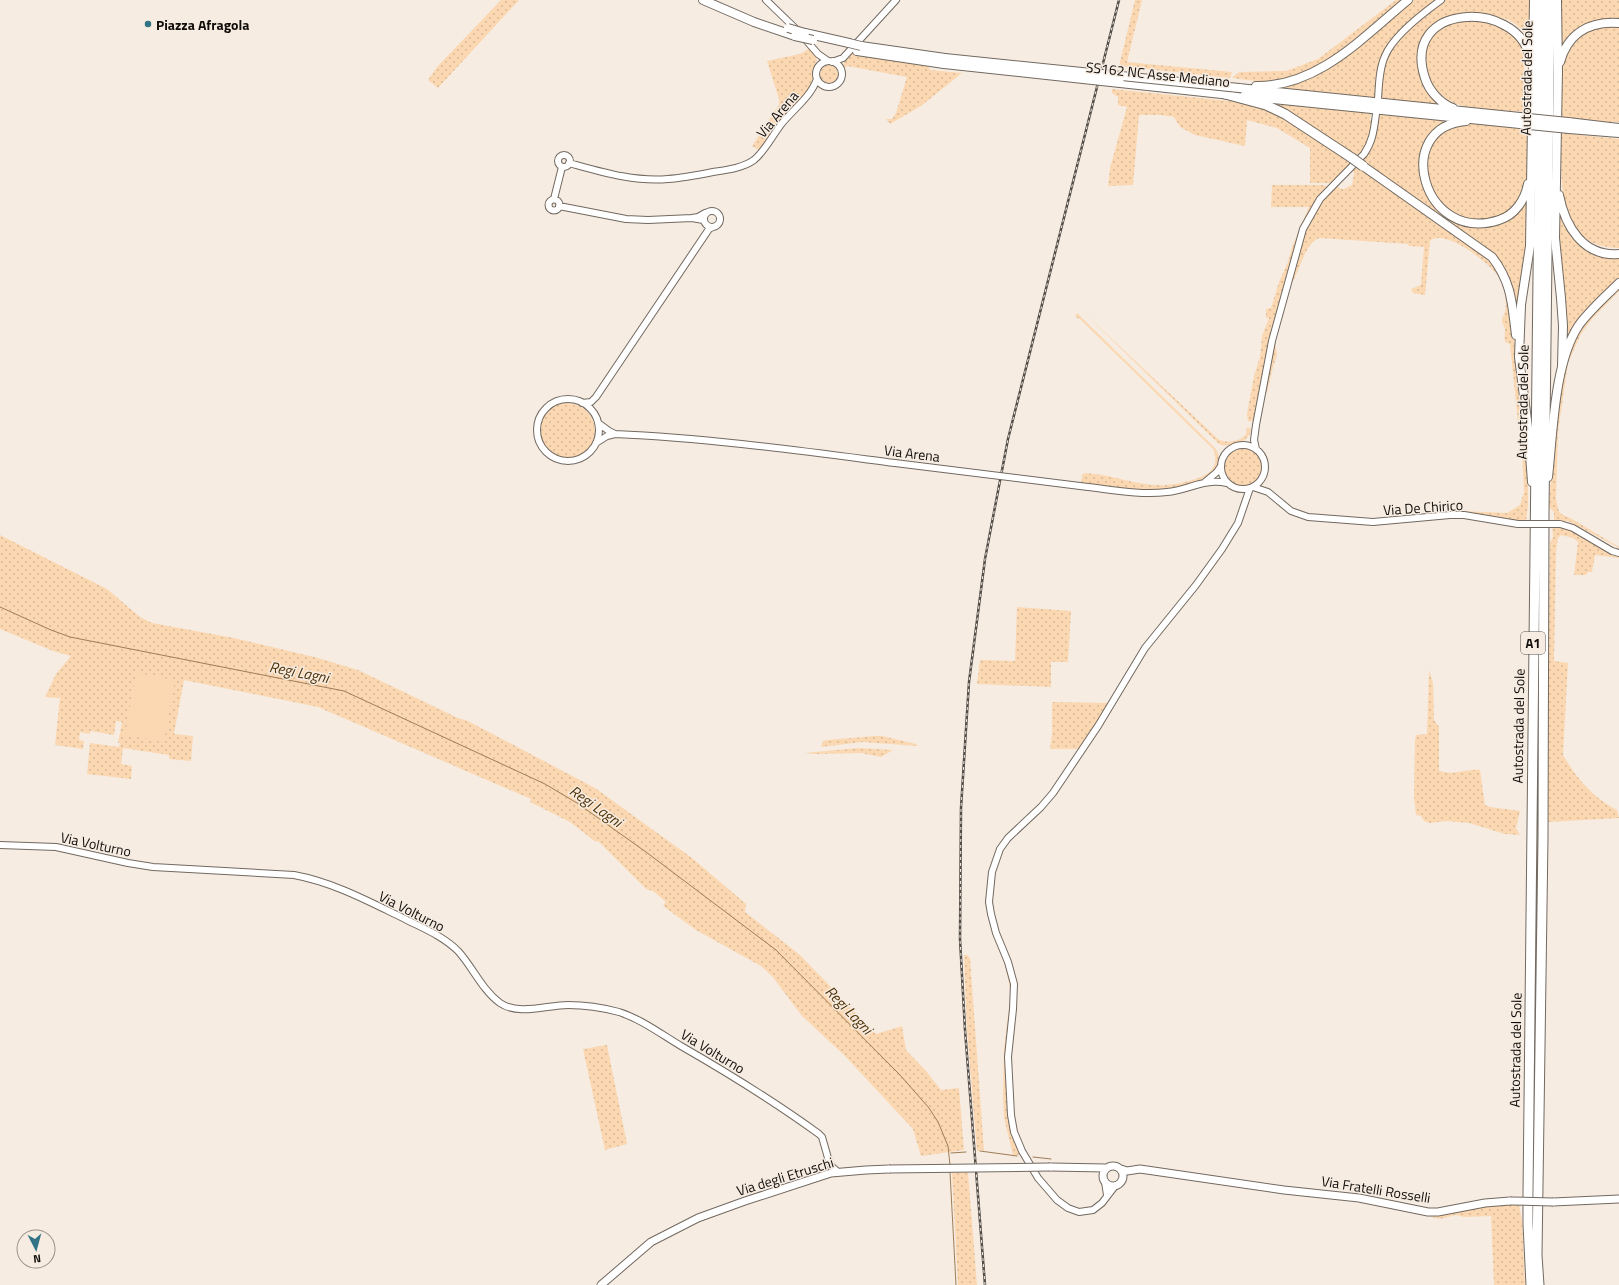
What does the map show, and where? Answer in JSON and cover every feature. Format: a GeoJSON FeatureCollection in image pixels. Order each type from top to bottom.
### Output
{"type":"FeatureCollection","features":[{"type":"Feature","properties":{"kind":"highway","name":"SS162 NC Asse Mediano"},"geometry":{"type":"LineString","coordinates":[[704,0],[748,20],[795,36],[813,40],[944,61],[1225,94]]}},
{"type":"Feature","properties":{"kind":"highway","name":"SS162 NC Asse Mediano"},"geometry":{"type":"LineString","coordinates":[[716,0],[753,16],[847,46]]}},
{"type":"Feature","properties":{"kind":"highway"},"geometry":{"type":"LineString","coordinates":[[1225,94],[1302,78],[1316,71],[1335,60],[1408,0]]}},
{"type":"Feature","properties":{"kind":"highway"},"geometry":{"type":"LineString","coordinates":[[1519,357],[1521,305],[1530,246],[1534,0]]}},
{"type":"Feature","properties":{"kind":"highway","name":"Autostrada del Sole"},"geometry":{"type":"LineString","coordinates":[[1531,1285],[1528,1216],[1541,0]]}},
{"type":"Feature","properties":{"kind":"highway","name":"Autostrada del Sole"},"geometry":{"type":"LineString","coordinates":[[1538,1285],[1537,1255],[1543,822],[1544,512],[1550,0]]}},
{"type":"Feature","properties":{"kind":"highway"},"geometry":{"type":"LineString","coordinates":[[1544,512],[1562,366],[1562,305],[1555,238],[1558,71],[1557,0]]}},
{"type":"Feature","properties":{"kind":"highway"},"geometry":{"type":"LineString","coordinates":[[1449,12],[1433,25],[1426,36],[1422,46],[1422,70],[1431,91],[1442,102],[1450,107],[1464,111]]}},
{"type":"Feature","properties":{"kind":"highway"},"geometry":{"type":"LineString","coordinates":[[1558,71],[1564,50],[1578,33],[1590,26],[1604,22],[1619,23]]}},
{"type":"Feature","properties":{"kind":"highway"},"geometry":{"type":"LineString","coordinates":[[1516,24],[1525,37],[1532,71]]}},
{"type":"Feature","properties":{"kind":"highway","name":"SS162 NC Asse Mediano"},"geometry":{"type":"LineString","coordinates":[[944,61],[1165,81]]}},
{"type":"Feature","properties":{"kind":"highway"},"geometry":{"type":"LineString","coordinates":[[1165,81],[1192,81],[1239,92],[1285,114],[1352,158],[1492,257],[1505,276],[1510,289],[1528,428],[1535,519]]}},
{"type":"Feature","properties":{"kind":"highway","name":"SS162 NC Asse Mediano"},"geometry":{"type":"LineString","coordinates":[[1239,92],[1464,111],[1569,126],[1619,128]]}},
{"type":"Feature","properties":{"kind":"highway","name":"SS162 NC Asse Mediano"},"geometry":{"type":"LineString","coordinates":[[1239,92],[1482,120],[1520,120]]}},
{"type":"Feature","properties":{"kind":"highway"},"geometry":{"type":"LineString","coordinates":[[1482,120],[1458,122],[1443,127],[1433,136],[1428,145],[1423,167],[1425,180],[1433,199],[1448,214],[1468,222],[1481,224],[1506,218],[1516,211],[1522,202],[1527,191],[1532,166]]}},
{"type":"Feature","properties":{"kind":"highway"},"geometry":{"type":"LineString","coordinates":[[1591,128],[1619,124]]}},
{"type":"Feature","properties":{"kind":"highway"},"geometry":{"type":"LineString","coordinates":[[1591,128],[1619,134]]}},
{"type":"Feature","properties":{"kind":"highway"},"geometry":{"type":"LineString","coordinates":[[1556,177],[1564,214],[1574,234],[1592,249],[1604,253],[1619,254]]}},
{"type":"Feature","properties":{"kind":"highway"},"geometry":{"type":"LineString","coordinates":[[1562,366],[1571,339],[1579,325],[1590,311],[1619,283]]}},
{"type":"Feature","properties":{"kind":"main road"},"geometry":{"type":"LineString","coordinates":[[1113,1166],[1122,1172],[1120,1183],[1115,1186],[1111,1186],[1105,1182],[1104,1171],[1113,1166]]}},
{"type":"Feature","properties":{"kind":"main road","name":"Via degli Etruschi"},"geometry":{"type":"LineString","coordinates":[[602,1285],[651,1242],[672,1230],[698,1218],[745,1201],[822,1176],[832,1170],[1089,1167],[1104,1171]]}},
{"type":"Feature","properties":{"kind":"main road","name":"Via Fratelli Rosselli"},"geometry":{"type":"LineString","coordinates":[[1122,1172],[1140,1169],[1284,1190],[1359,1198],[1428,1212],[1438,1212],[1484,1203],[1619,1199]]}},
{"type":"Feature","properties":{"kind":"street"},"geometry":{"type":"LineString","coordinates":[[766,0],[808,41],[818,54],[830,62],[838,65],[841,70]]}},
{"type":"Feature","properties":{"kind":"street"},"geometry":{"type":"LineString","coordinates":[[843,58],[841,77],[838,83],[832,86],[823,85],[817,79],[816,73],[819,67],[823,63],[843,58],[896,0]]}},
{"type":"Feature","properties":{"kind":"street"},"geometry":{"type":"LineString","coordinates":[[1378,99],[1381,67],[1384,57],[1392,43],[1441,0]]}},
{"type":"Feature","properties":{"kind":"street"},"geometry":{"type":"LineString","coordinates":[[818,54],[819,67]]}},
{"type":"Feature","properties":{"kind":"street","name":"Via Arena"},"geometry":{"type":"LineString","coordinates":[[569,163],[607,174],[624,177],[669,179],[746,165],[761,153],[782,123],[812,90],[817,79]]}},
{"type":"Feature","properties":{"kind":"street","name":"Via Arena"},"geometry":{"type":"LineString","coordinates":[[812,90],[823,85]]}},
{"type":"Feature","properties":{"kind":"street"},"geometry":{"type":"LineString","coordinates":[[1256,449],[1254,440],[1256,425],[1272,342],[1303,229],[1320,199],[1370,147],[1373,138],[1376,114]]}},
{"type":"Feature","properties":{"kind":"street"},"geometry":{"type":"LineString","coordinates":[[562,156],[567,156],[570,160],[569,163],[566,167],[562,167],[558,162],[559,158],[562,156]]}},
{"type":"Feature","properties":{"kind":"street"},"geometry":{"type":"LineString","coordinates":[[562,167],[554,199],[548,203],[549,208],[554,210],[559,206],[626,219],[648,220],[692,218],[698,217],[706,212],[714,211],[719,214],[719,222],[709,230],[700,242],[596,397],[591,402],[582,403]]}},
{"type":"Feature","properties":{"kind":"street"},"geometry":{"type":"LineString","coordinates":[[554,199],[558,201],[559,206]]}},
{"type":"Feature","properties":{"kind":"street"},"geometry":{"type":"LineString","coordinates":[[700,242],[705,232],[704,222],[706,212]]}},
{"type":"Feature","properties":{"kind":"street"},"geometry":{"type":"LineString","coordinates":[[692,218],[713,227]]}},
{"type":"Feature","properties":{"kind":"street"},"geometry":{"type":"LineString","coordinates":[[593,412],[596,397]]}},
{"type":"Feature","properties":{"kind":"street"},"geometry":{"type":"LineString","coordinates":[[564,399],[570,399],[582,403],[593,412],[598,423],[599,433],[596,443],[590,452],[582,458],[566,462],[560,461],[550,456],[542,448],[538,439],[536,426],[540,415],[548,406],[564,399]]}},
{"type":"Feature","properties":{"kind":"street","name":"Via Arena"},"geometry":{"type":"LineString","coordinates":[[598,423],[615,434]]}},
{"type":"Feature","properties":{"kind":"street"},"geometry":{"type":"LineString","coordinates":[[1252,488],[1239,489],[1227,482],[1221,473],[1220,466],[1223,457],[1229,450],[1247,443],[1251,438],[1256,425]]}},
{"type":"Feature","properties":{"kind":"street","name":"Via Arena"},"geometry":{"type":"LineString","coordinates":[[596,443],[607,436],[615,434],[699,439],[1131,493],[1152,494],[1181,490],[1205,482],[1227,482]]}},
{"type":"Feature","properties":{"kind":"street"},"geometry":{"type":"LineString","coordinates":[[1115,1186],[1099,1206],[1089,1211],[1079,1212],[1063,1205],[1038,1178],[1022,1151],[1014,1132],[1011,1115],[1008,1057],[1014,984],[991,914],[989,902],[992,872],[997,856],[1004,844],[1053,793],[1098,726],[1145,648],[1196,585],[1222,549],[1238,523],[1252,488],[1262,478],[1265,471],[1265,462],[1262,455],[1256,449],[1247,445],[1242,445]]}},
{"type":"Feature","properties":{"kind":"street","name":"Via Arena"},"geometry":{"type":"LineString","coordinates":[[1205,482],[1217,472],[1220,466]]}},
{"type":"Feature","properties":{"kind":"street"},"geometry":{"type":"LineString","coordinates":[[1262,478],[1268,492]]}},
{"type":"Feature","properties":{"kind":"street","name":"Via De Chirico"},"geometry":{"type":"LineString","coordinates":[[1252,488],[1268,492],[1291,511],[1308,517],[1373,522],[1464,515],[1518,524],[1560,524],[1573,528],[1612,551],[1619,553]]}},
{"type":"Feature","properties":{"kind":"street"},"geometry":{"type":"LineString","coordinates":[[1239,489],[1245,504]]}},
{"type":"Feature","properties":{"kind":"street","name":"Via Volturno"},"geometry":{"type":"LineString","coordinates":[[0,845],[37,846],[71,850],[153,867],[294,876],[306,878],[347,891],[436,935],[458,952],[478,979],[500,1002],[509,1007],[521,1010],[569,1005],[601,1008],[638,1020],[722,1070],[819,1134],[822,1137],[832,1170]]}},
{"type":"Feature","properties":{"kind":"street"},"geometry":{"type":"LineString","coordinates":[[1105,1182],[1107,1195]]}},
{"type":"Feature","properties":{"kind":"shaded area"},"geometry":{"type":"Polygon","coordinates":[[[501,0],[519,0],[438,88],[428,80],[437,67],[501,0]]]}},
{"type":"Feature","properties":{"kind":"shaded area"},"geometry":{"type":"Polygon","coordinates":[[[1135,0],[1142,0],[1127,62],[1232,72],[1230,78],[1119,66],[1135,0]]]}},
{"type":"Feature","properties":{"kind":"shaded area"},"geometry":{"type":"Polygon","coordinates":[[[1396,0],[1405,0],[1334,59],[1316,69],[1277,81],[1263,82],[1232,78],[1240,72],[1286,71],[1318,59],[1396,0]]]}},
{"type":"Feature","properties":{"kind":"shaded area"},"geometry":{"type":"Polygon","coordinates":[[[1412,0],[1438,0],[1401,30],[1388,44],[1378,69],[1375,98],[1274,89],[1295,83],[1385,23],[1412,0]]]}},
{"type":"Feature","properties":{"kind":"shaded area"},"geometry":{"type":"Polygon","coordinates":[[[1445,0],[1531,0],[1530,41],[1519,28],[1505,18],[1489,13],[1472,11],[1455,14],[1440,21],[1428,32],[1420,48],[1418,56],[1418,64],[1422,81],[1440,102],[1439,106],[1380,99],[1383,68],[1390,51],[1403,34],[1445,0]]]}},
{"type":"Feature","properties":{"kind":"shaded area"},"geometry":{"type":"Polygon","coordinates":[[[1560,0],[1619,0],[1619,21],[1598,21],[1562,51],[1560,0]]]}},
{"type":"Feature","properties":{"kind":"shaded area"},"geometry":{"type":"Polygon","coordinates":[[[1471,9],[1491,11],[1505,19],[1514,30],[1520,44],[1524,60],[1525,112],[1486,110],[1466,107],[1444,97],[1433,85],[1427,70],[1426,62],[1427,46],[1429,41],[1446,19],[1458,11],[1471,9]]]}},
{"type":"Feature","properties":{"kind":"shaded area"},"geometry":{"type":"Polygon","coordinates":[[[1619,25],[1619,122],[1560,118],[1560,81],[1565,57],[1571,46],[1578,37],[1589,29],[1599,26],[1619,25]]]}},
{"type":"Feature","properties":{"kind":"shaded area"},"geometry":{"type":"Polygon","coordinates":[[[810,48],[817,60],[814,69],[813,86],[781,120],[759,150],[752,146],[779,105],[779,99],[767,61],[800,54],[810,48]]]}},
{"type":"Feature","properties":{"kind":"shaded area"},"geometry":{"type":"Polygon","coordinates":[[[851,52],[926,65],[931,70],[962,73],[921,106],[890,124],[886,119],[892,119],[896,113],[907,77],[847,66],[844,68],[844,62],[851,52]]]}},
{"type":"Feature","properties":{"kind":"shaded area"},"geometry":{"type":"Polygon","coordinates":[[[825,65],[833,65],[838,70],[836,81],[833,83],[825,83],[820,78],[820,70],[825,65]]]}},
{"type":"Feature","properties":{"kind":"shaded area"},"geometry":{"type":"Polygon","coordinates":[[[1112,89],[1238,102],[1275,112],[1353,163],[1333,183],[1310,183],[1310,148],[1277,128],[1247,120],[1245,146],[1195,135],[1180,127],[1174,117],[1162,115],[1139,115],[1133,185],[1108,186],[1110,168],[1127,107],[1118,105],[1118,97],[1112,93],[1112,89]]]}},
{"type":"Feature","properties":{"kind":"shaded area"},"geometry":{"type":"Polygon","coordinates":[[[1260,101],[1371,112],[1370,120],[1373,121],[1370,136],[1358,158],[1260,101]]]}},
{"type":"Feature","properties":{"kind":"shaded area"},"geometry":{"type":"Polygon","coordinates":[[[1379,114],[1453,120],[1434,132],[1422,173],[1449,217],[1498,223],[1526,198],[1528,198],[1528,236],[1518,323],[1502,267],[1362,161],[1372,144],[1379,114]]]}},
{"type":"Feature","properties":{"kind":"shaded area"},"geometry":{"type":"Polygon","coordinates":[[[1462,123],[1528,129],[1527,177],[1525,188],[1514,209],[1493,220],[1475,222],[1458,217],[1433,194],[1427,177],[1427,159],[1433,143],[1445,129],[1462,123]]]}},
{"type":"Feature","properties":{"kind":"shaded area"},"geometry":{"type":"Polygon","coordinates":[[[1561,133],[1619,139],[1619,248],[1598,245],[1583,236],[1572,223],[1566,207],[1563,189],[1561,170],[1561,133]]]}},
{"type":"Feature","properties":{"kind":"shaded area"},"geometry":{"type":"Polygon","coordinates":[[[1358,165],[1485,254],[1503,276],[1512,322],[1525,427],[1528,466],[1528,506],[1526,521],[1515,522],[1447,515],[1446,512],[1462,511],[1507,513],[1520,505],[1524,492],[1521,429],[1518,423],[1510,344],[1505,342],[1505,329],[1502,323],[1506,305],[1503,285],[1498,275],[1490,267],[1458,244],[1447,239],[1437,238],[1430,241],[1425,295],[1413,293],[1411,289],[1421,285],[1424,247],[1409,246],[1408,244],[1320,238],[1315,240],[1306,251],[1291,284],[1275,342],[1277,355],[1267,393],[1264,392],[1276,332],[1306,229],[1317,207],[1336,186],[1344,189],[1352,185],[1354,173],[1352,171],[1358,165]]]}},
{"type":"Feature","properties":{"kind":"shaded area"},"geometry":{"type":"Polygon","coordinates":[[[1272,185],[1323,185],[1328,187],[1312,206],[1296,245],[1276,318],[1254,421],[1248,421],[1247,414],[1254,376],[1260,357],[1262,336],[1269,318],[1266,318],[1266,309],[1271,308],[1292,247],[1309,207],[1271,207],[1272,185]]]}},
{"type":"Feature","properties":{"kind":"shaded area"},"geometry":{"type":"Polygon","coordinates":[[[1558,209],[1569,233],[1575,240],[1619,256],[1619,279],[1587,310],[1572,330],[1566,345],[1560,270],[1558,209]]]}},
{"type":"Feature","properties":{"kind":"shaded area"},"geometry":{"type":"Polygon","coordinates":[[[1619,286],[1619,291],[1592,319],[1581,334],[1568,363],[1558,432],[1556,499],[1559,512],[1619,548],[1568,521],[1554,521],[1554,512],[1549,507],[1554,433],[1566,357],[1576,334],[1592,313],[1619,286]]]}},
{"type":"Feature","properties":{"kind":"shaded area"},"geometry":{"type":"Polygon","coordinates":[[[1079,308],[1218,439],[1229,442],[1240,439],[1246,434],[1247,427],[1251,429],[1247,438],[1233,445],[1228,446],[1219,444],[1079,308]]]}},
{"type":"Feature","properties":{"kind":"shaded area"},"geometry":{"type":"Polygon","coordinates":[[[1077,313],[1215,448],[1219,456],[1219,460],[1216,468],[1211,474],[1190,484],[1149,490],[1136,490],[1081,483],[1082,475],[1085,473],[1098,474],[1146,484],[1171,485],[1200,478],[1205,475],[1213,468],[1215,456],[1213,449],[1080,319],[1075,317],[1077,313]]]}},
{"type":"Feature","properties":{"kind":"shaded area"},"geometry":{"type":"Polygon","coordinates":[[[562,403],[572,403],[587,411],[593,420],[595,431],[593,442],[587,451],[572,459],[562,459],[551,454],[544,447],[539,436],[539,426],[544,415],[551,408],[562,403]]]}},
{"type":"Feature","properties":{"kind":"shaded area"},"geometry":{"type":"Polygon","coordinates":[[[1239,448],[1247,448],[1254,451],[1259,456],[1262,467],[1259,478],[1254,483],[1247,486],[1239,486],[1232,483],[1227,478],[1224,471],[1224,463],[1227,456],[1232,451],[1239,448]]]}},
{"type":"Feature","properties":{"kind":"shaded area"},"geometry":{"type":"Polygon","coordinates":[[[1552,525],[1565,526],[1619,553],[1619,558],[1595,555],[1592,572],[1588,572],[1586,575],[1574,575],[1578,542],[1573,538],[1561,535],[1558,538],[1556,552],[1554,661],[1568,663],[1563,755],[1586,787],[1608,805],[1617,810],[1619,818],[1548,822],[1546,815],[1550,543],[1553,537],[1552,525]]]}},
{"type":"Feature","properties":{"kind":"shaded area"},"geometry":{"type":"Polygon","coordinates":[[[0,535],[107,589],[140,617],[152,623],[234,638],[318,658],[358,670],[458,718],[468,721],[595,788],[692,858],[746,904],[745,912],[800,955],[876,1034],[902,1026],[906,1050],[926,1071],[941,1090],[959,1088],[964,1150],[921,1156],[913,1129],[844,1055],[802,1016],[772,976],[761,966],[696,930],[663,906],[666,902],[653,891],[646,889],[598,841],[596,842],[570,822],[530,802],[531,799],[318,707],[184,680],[174,734],[193,736],[191,761],[169,759],[169,755],[123,748],[121,764],[132,766],[131,779],[87,774],[90,743],[119,747],[120,743],[118,743],[122,722],[116,721],[114,735],[90,731],[90,734],[80,732],[79,740],[84,741],[83,749],[55,745],[60,697],[45,697],[56,674],[71,656],[53,651],[0,629],[0,535]]]}},
{"type":"Feature","properties":{"kind":"shaded area"},"geometry":{"type":"Polygon","coordinates":[[[1017,607],[1071,611],[1068,662],[1051,662],[1051,687],[977,684],[980,660],[1015,661],[1017,607]]]}},
{"type":"Feature","properties":{"kind":"shaded area"},"geometry":{"type":"Polygon","coordinates":[[[1429,670],[1433,683],[1434,720],[1439,727],[1439,770],[1453,773],[1480,770],[1485,805],[1520,811],[1516,828],[1520,835],[1505,834],[1469,823],[1447,821],[1430,823],[1424,821],[1421,816],[1416,815],[1414,797],[1415,740],[1416,735],[1427,734],[1429,670]]]}},
{"type":"Feature","properties":{"kind":"shaded area"},"geometry":{"type":"Polygon","coordinates":[[[136,673],[175,680],[164,742],[125,735],[136,673]]]}},
{"type":"Feature","properties":{"kind":"shaded area"},"geometry":{"type":"Polygon","coordinates":[[[1052,702],[1109,703],[1089,736],[1078,749],[1050,749],[1052,734],[1052,702]]]}},
{"type":"Feature","properties":{"kind":"shaded area"},"geometry":{"type":"Polygon","coordinates":[[[882,736],[916,744],[918,746],[862,742],[821,747],[823,741],[827,740],[882,736]]]}},
{"type":"Feature","properties":{"kind":"shaded area"},"geometry":{"type":"Polygon","coordinates":[[[859,748],[893,750],[881,757],[861,753],[804,753],[859,748]]]}},
{"type":"Feature","properties":{"kind":"shaded area"},"geometry":{"type":"Polygon","coordinates":[[[1001,947],[1007,963],[1012,986],[1006,1075],[1007,1108],[1014,1140],[1020,1155],[1013,1155],[1004,1118],[1004,1049],[1011,992],[1005,965],[999,948],[1001,947]]]}},
{"type":"Feature","properties":{"kind":"shaded area"},"geometry":{"type":"Polygon","coordinates":[[[964,955],[967,955],[970,958],[984,1151],[981,1149],[980,1151],[977,1151],[967,1029],[964,955]]]}},
{"type":"Feature","properties":{"kind":"shaded area"},"geometry":{"type":"Polygon","coordinates":[[[607,1045],[627,1144],[605,1150],[583,1049],[607,1045]]]}},
{"type":"Feature","properties":{"kind":"shaded area"},"geometry":{"type":"Polygon","coordinates":[[[968,1172],[977,1285],[958,1285],[952,1173],[968,1172]]]}},
{"type":"Feature","properties":{"kind":"shaded area"},"geometry":{"type":"Polygon","coordinates":[[[1519,1205],[1522,1221],[1525,1285],[1494,1285],[1491,1216],[1464,1217],[1456,1215],[1440,1219],[1427,1216],[1487,1206],[1519,1205]]]}},
{"type":"Feature","properties":{"kind":"waterway","name":"Regi Lagni"},"geometry":{"type":"LineString","coordinates":[[0,607],[70,637],[344,691],[545,784],[577,803],[646,852],[776,950],[900,1075],[929,1108],[938,1122],[948,1146],[950,1165]]}},
{"type":"Feature","properties":{"kind":"waterway"},"geometry":{"type":"LineString","coordinates":[[980,1151],[1017,1156]]}},
{"type":"Feature","properties":{"kind":"waterway"},"geometry":{"type":"LineString","coordinates":[[951,1153],[966,1152]]}},
{"type":"Feature","properties":{"kind":"waterway"},"geometry":{"type":"LineString","coordinates":[[1033,1157],[1051,1159]]}},
{"type":"Feature","properties":{"kind":"waterway","name":"Regi Lagni"},"geometry":{"type":"LineString","coordinates":[[950,1172],[956,1285]]}},
{"type":"Feature","properties":{"kind":"railway"},"geometry":{"type":"LineString","coordinates":[[985,1285],[965,1030],[960,939],[961,808],[969,682],[985,559],[1008,439],[1119,0]]}},
{"type":"Feature","properties":{"kind":"place","name":"Piazza Afragola"},"geometry":{"type":"Point","coordinates":[148,24]}}]}
